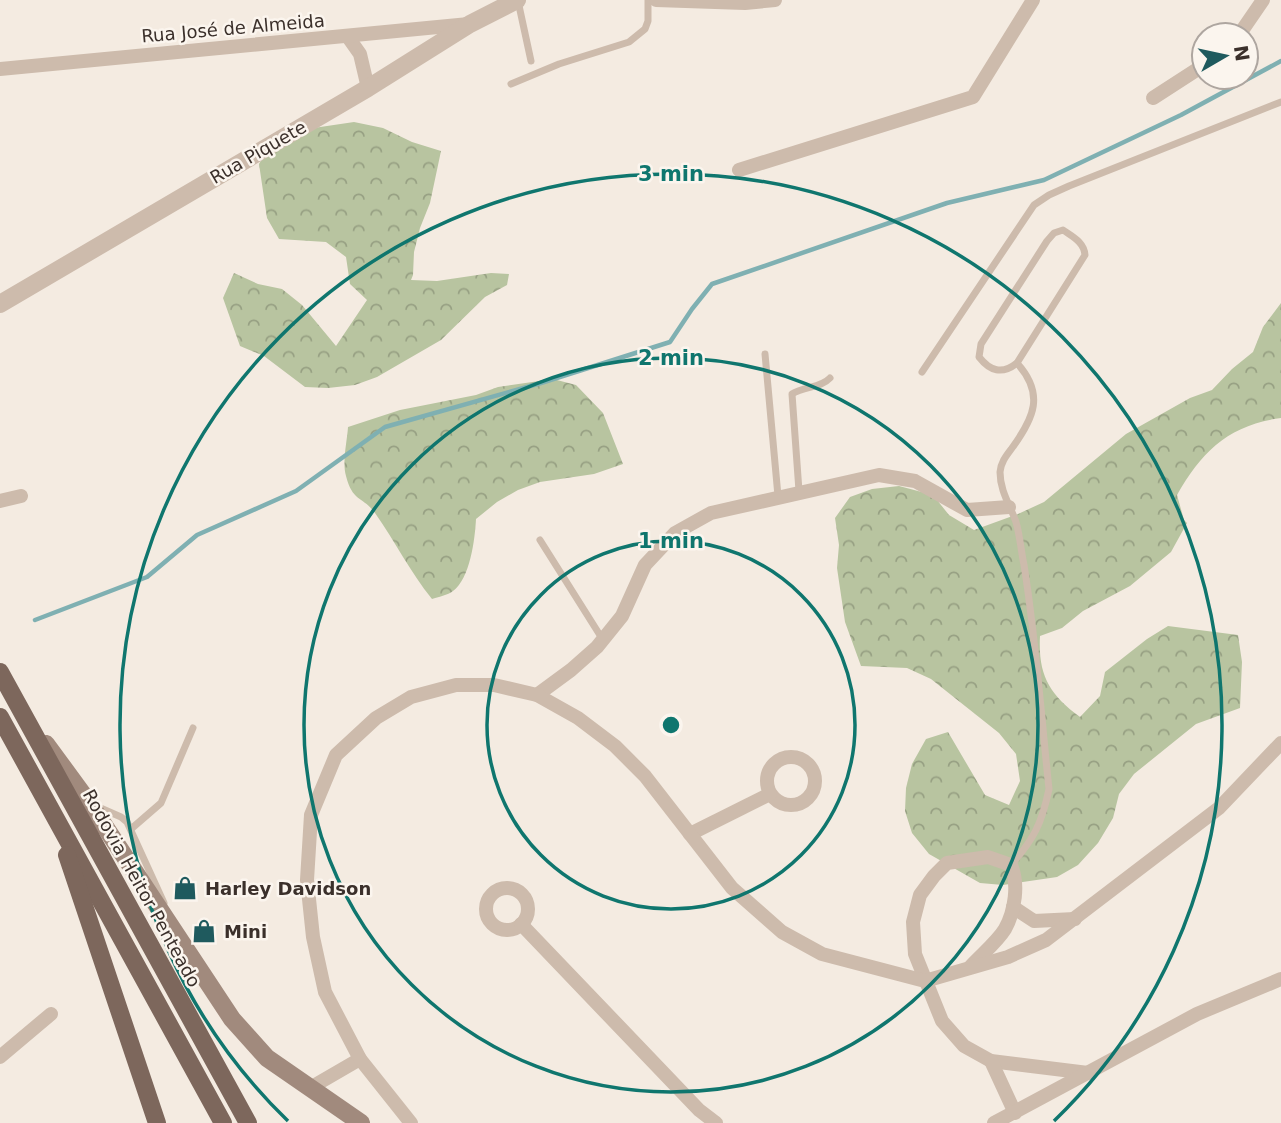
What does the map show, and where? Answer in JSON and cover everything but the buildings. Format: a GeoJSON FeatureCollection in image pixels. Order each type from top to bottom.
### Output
{"type":"FeatureCollection","features":[{"type":"Feature","properties":{"kind":"main road","name":"Rodovia Heitor Penteado"},"geometry":{"type":"LineString","coordinates":[[0,672],[248,1123]]}},
{"type":"Feature","properties":{"kind":"main road"},"geometry":{"type":"LineString","coordinates":[[19,708],[90,804],[232,1019],[267,1058],[361,1123]]}},
{"type":"Feature","properties":{"kind":"main road"},"geometry":{"type":"LineString","coordinates":[[0,718],[223,1123]]}},
{"type":"Feature","properties":{"kind":"main road"},"geometry":{"type":"LineString","coordinates":[[52,812],[157,1123]]}},
{"type":"Feature","properties":{"kind":"street","name":"Rua Piquete"},"geometry":{"type":"LineString","coordinates":[[0,304],[368,88],[470,24],[517,0]]}},
{"type":"Feature","properties":{"kind":"street"},"geometry":{"type":"LineString","coordinates":[[656,0],[745,3],[775,0]]}},
{"type":"Feature","properties":{"kind":"street"},"geometry":{"type":"LineString","coordinates":[[739,170],[973,97],[1033,0]]}},
{"type":"Feature","properties":{"kind":"street"},"geometry":{"type":"LineString","coordinates":[[1249,21],[1263,0]]}},
{"type":"Feature","properties":{"kind":"street","name":"Rua José de Almeida"},"geometry":{"type":"LineString","coordinates":[[0,69],[470,24]]}},
{"type":"Feature","properties":{"kind":"street"},"geometry":{"type":"LineString","coordinates":[[348,37],[360,54],[368,88]]}},
{"type":"Feature","properties":{"kind":"street"},"geometry":{"type":"LineString","coordinates":[[1153,98],[1190,74]]}},
{"type":"Feature","properties":{"kind":"street"},"geometry":{"type":"LineString","coordinates":[[537,695],[571,670],[603,640],[622,615],[645,565],[675,533],[711,513],[879,475],[915,481],[967,510],[1009,507]]}},
{"type":"Feature","properties":{"kind":"street"},"geometry":{"type":"LineString","coordinates":[[0,501],[21,496]]}},
{"type":"Feature","properties":{"kind":"street"},"geometry":{"type":"LineString","coordinates":[[411,1123],[360,1059],[325,992],[313,937],[307,880],[311,815],[336,755],[376,718],[411,697],[456,685],[494,685],[537,695],[578,718],[615,746],[645,776],[732,888],[782,932],[822,954],[925,981],[1008,957],[1046,940],[1219,808],[1280,746]]}},
{"type":"Feature","properties":{"kind":"street"},"geometry":{"type":"LineString","coordinates":[[690,834],[770,794]]}},
{"type":"Feature","properties":{"kind":"street"},"geometry":{"type":"LineString","coordinates":[[970,967],[1005,930],[1013,907],[1015,875],[1011,865],[988,857],[947,863],[920,895],[913,922],[915,954],[942,1021],[964,1046],[991,1061],[1088,1073]]}},
{"type":"Feature","properties":{"kind":"street"},"geometry":{"type":"LineString","coordinates":[[1013,907],[1034,921],[1076,919]]}},
{"type":"Feature","properties":{"kind":"street"},"geometry":{"type":"LineString","coordinates":[[521,924],[699,1110],[716,1123]]}},
{"type":"Feature","properties":{"kind":"street"},"geometry":{"type":"LineString","coordinates":[[993,1123],[1197,1014],[1281,978]]}},
{"type":"Feature","properties":{"kind":"street"},"geometry":{"type":"LineString","coordinates":[[0,1057],[51,1014]]}},
{"type":"Feature","properties":{"kind":"street"},"geometry":{"type":"LineString","coordinates":[[310,1088],[360,1059]]}},
{"type":"Feature","properties":{"kind":"street"},"geometry":{"type":"LineString","coordinates":[[991,1061],[1015,1113]]}},
{"type":"Feature","properties":{"kind":"lane"},"geometry":{"type":"LineString","coordinates":[[517,0],[531,61]]}},
{"type":"Feature","properties":{"kind":"lane"},"geometry":{"type":"LineString","coordinates":[[511,84],[559,64],[629,42],[645,29],[648,21],[648,0]]}},
{"type":"Feature","properties":{"kind":"lane"},"geometry":{"type":"LineString","coordinates":[[922,372],[1034,205],[1069,186],[1281,102]]}},
{"type":"Feature","properties":{"kind":"lane"},"geometry":{"type":"LineString","coordinates":[[1063,230],[1077,239],[1084,248],[1085,255],[1017,363],[1004,370],[986,366],[979,357],[981,344],[1047,241],[1054,233],[1063,230]]}},
{"type":"Feature","properties":{"kind":"lane"},"geometry":{"type":"LineString","coordinates":[[765,354],[778,496]]}},
{"type":"Feature","properties":{"kind":"lane"},"geometry":{"type":"LineString","coordinates":[[1011,865],[1027,847],[1043,817],[1049,789],[1031,608],[1016,523],[1002,488],[1002,463],[1025,430],[1034,409],[1033,389],[1027,374],[1017,363]]}},
{"type":"Feature","properties":{"kind":"lane"},"geometry":{"type":"LineString","coordinates":[[799,491],[792,394],[824,383],[830,377]]}},
{"type":"Feature","properties":{"kind":"lane"},"geometry":{"type":"LineString","coordinates":[[540,540],[603,640]]}},
{"type":"Feature","properties":{"kind":"lane"},"geometry":{"type":"LineString","coordinates":[[131,829],[161,803],[193,728]]}},
{"type":"Feature","properties":{"kind":"lane"},"geometry":{"type":"LineString","coordinates":[[90,804],[127,822],[182,942]]}},
{"type":"Feature","properties":{"kind":"green space"},"geometry":{"type":"Polygon","coordinates":[[[354,122],[383,128],[412,142],[441,151],[430,203],[414,252],[411,280],[437,281],[491,273],[509,274],[507,285],[485,297],[441,340],[377,377],[355,385],[305,387],[264,356],[240,346],[223,298],[234,273],[258,284],[282,289],[302,305],[336,346],[367,300],[350,284],[346,257],[326,242],[279,239],[267,218],[259,164],[274,139],[300,130],[354,122]]]}},
{"type":"Feature","properties":{"kind":"green space"},"geometry":{"type":"Polygon","coordinates":[[[1281,303],[1281,418],[1246,427],[1232,434],[1196,465],[1177,495],[1187,523],[1171,552],[1130,586],[1083,611],[1062,628],[1040,636],[1041,662],[1048,682],[1060,700],[1080,717],[1100,696],[1105,672],[1168,626],[1238,635],[1242,662],[1240,708],[1196,724],[1134,774],[1119,794],[1113,818],[1098,843],[1078,865],[1057,877],[1003,885],[980,883],[929,854],[912,833],[905,811],[906,788],[912,764],[926,739],[948,732],[985,795],[1009,805],[1020,781],[1016,754],[999,733],[931,679],[907,668],[861,666],[845,622],[837,568],[839,545],[835,518],[850,497],[872,489],[899,486],[933,495],[949,515],[974,530],[1044,502],[1126,434],[1190,398],[1212,390],[1253,352],[1263,327],[1281,303]]]}},
{"type":"Feature","properties":{"kind":"green space"},"geometry":{"type":"Polygon","coordinates":[[[553,379],[576,385],[603,413],[623,464],[594,474],[540,482],[497,502],[476,519],[464,578],[451,592],[432,599],[375,513],[355,495],[349,485],[344,465],[348,427],[400,410],[476,395],[498,387],[553,379]]]}},
{"type":"Feature","properties":{"kind":"waterway"},"geometry":{"type":"LineString","coordinates":[[35,620],[147,577],[197,535],[296,491],[385,427],[541,383],[670,342],[712,284],[947,203],[1044,180],[1181,115],[1281,61]]}},
{"type":"Feature","properties":{"kind":"place","name":"Harley Davidson"},"geometry":{"type":"Point","coordinates":[185,888]}},
{"type":"Feature","properties":{"kind":"place","name":"Mini"},"geometry":{"type":"Point","coordinates":[204,931]}}]}
